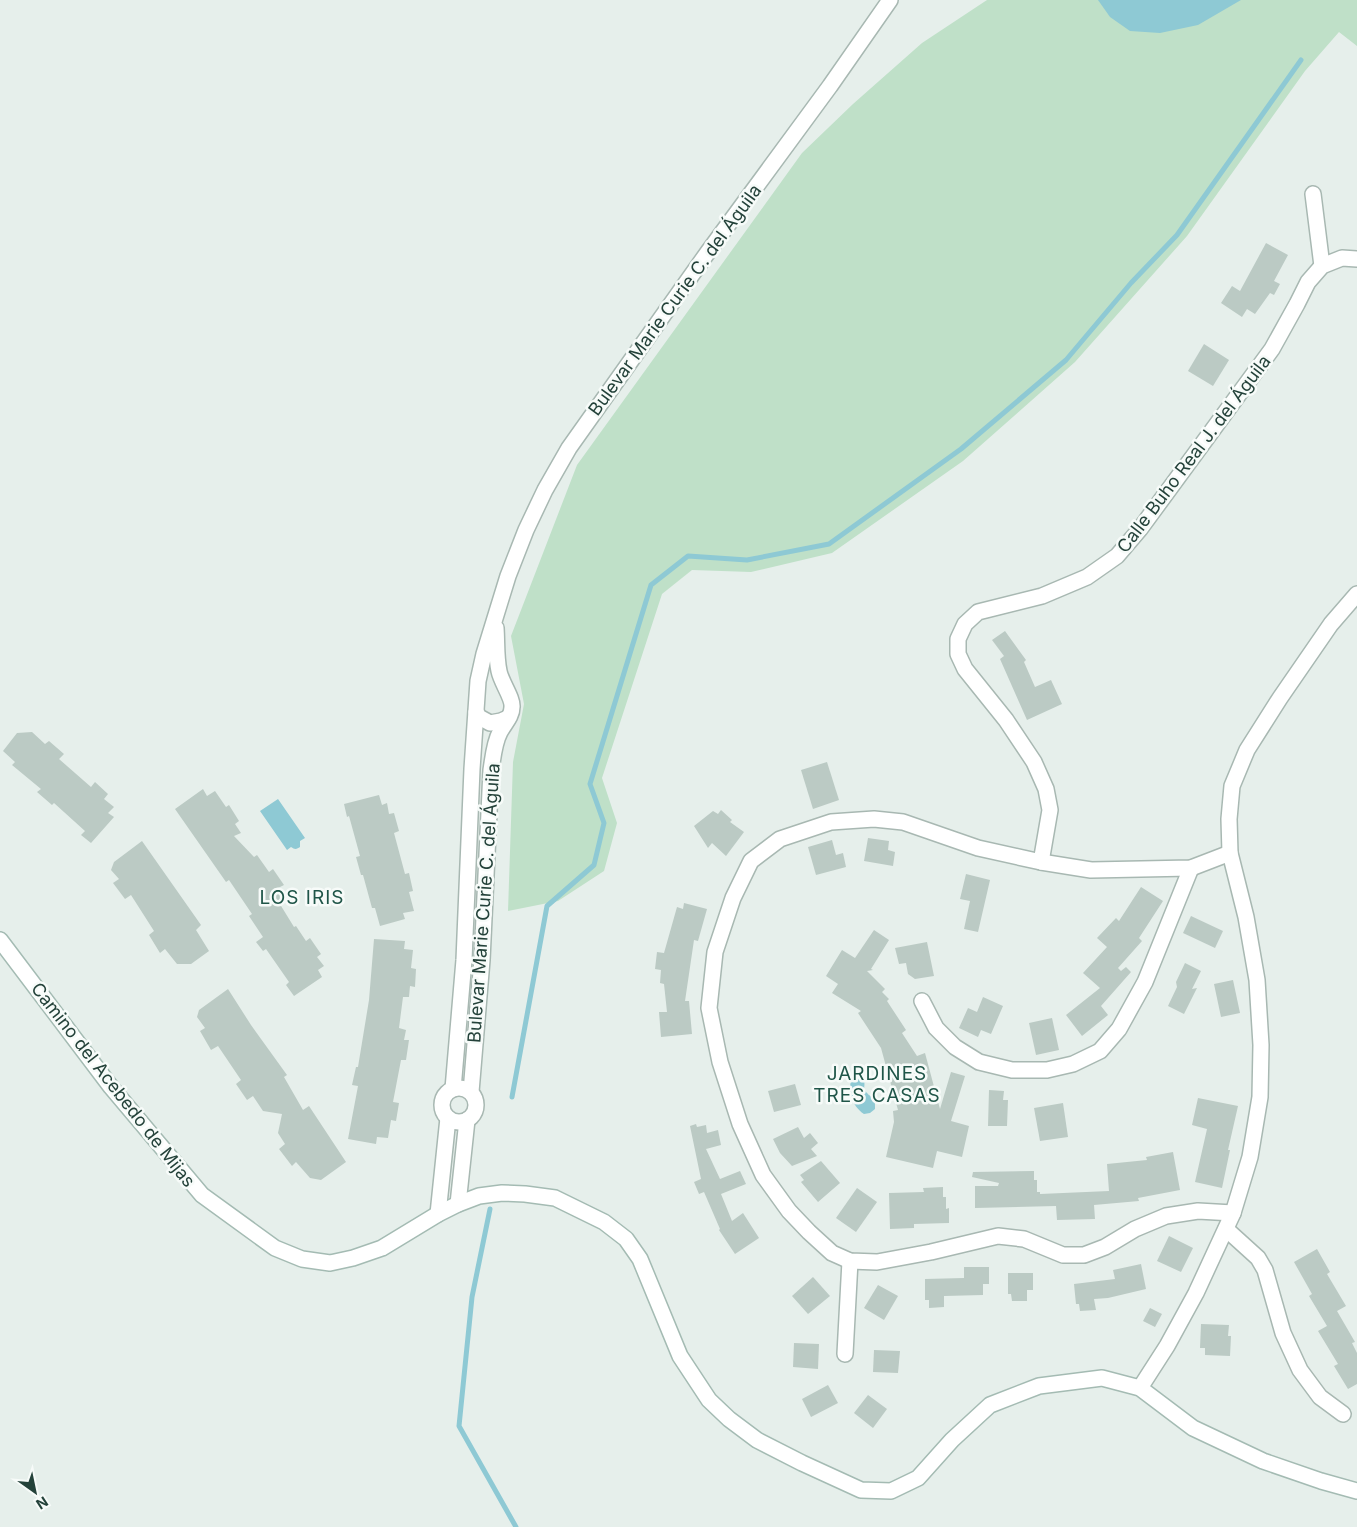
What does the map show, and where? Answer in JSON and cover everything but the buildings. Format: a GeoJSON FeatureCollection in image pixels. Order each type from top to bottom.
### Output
{"type":"FeatureCollection","features":[{"type":"Feature","properties":{"kind":"street","name":"Bulevar Marie Curie C. del Águila"},"geometry":{"type":"LineString","coordinates":[[453,1088],[464,960],[472,769],[478,681],[484,654],[508,576],[526,530],[545,490],[569,448],[890,0]]}},
{"type":"Feature","properties":{"kind":"street"},"geometry":{"type":"LineString","coordinates":[[1314,194],[1322,266],[1342,258],[1357,259]]}},
{"type":"Feature","properties":{"kind":"street","name":"Calle Buho Real J. del Águila"},"geometry":{"type":"LineString","coordinates":[[1040,862],[1050,810],[1046,788],[1034,762],[1006,720],[962,662],[958,654],[958,638],[965,624],[978,612],[1042,596],[1087,577],[1117,556],[1140,530],[1272,349],[1308,282],[1322,266]]}},
{"type":"Feature","properties":{"kind":"street"},"geometry":{"type":"LineString","coordinates":[[1140,1388],[1167,1346],[1196,1293],[1226,1229],[1250,1157],[1260,1097],[1262,1045],[1257,980],[1246,917],[1230,853],[1229,819],[1232,786],[1247,750],[1280,698],[1331,624],[1357,594]]}},
{"type":"Feature","properties":{"kind":"street","name":"Bulevar Marie Curie C. del Águila"},"geometry":{"type":"LineString","coordinates":[[471,1092],[482,960],[491,770],[499,732],[508,718],[512,706],[499,671],[496,619]]}},
{"type":"Feature","properties":{"kind":"street"},"geometry":{"type":"LineString","coordinates":[[508,718],[490,723],[479,717],[477,707],[485,692],[492,690],[502,691],[510,697]]}},
{"type":"Feature","properties":{"kind":"street"},"geometry":{"type":"LineString","coordinates":[[1230,853],[1191,868],[1091,870],[1040,862],[978,848],[904,822],[874,819],[831,822],[780,839],[750,861],[733,898],[715,952],[709,1008],[720,1062],[737,1115],[763,1175],[789,1211],[809,1232],[832,1253],[850,1261],[877,1262],[931,1252],[998,1236],[1024,1239],[1063,1255],[1084,1255],[1105,1247],[1135,1229],[1166,1216],[1198,1211],[1232,1213]]}},
{"type":"Feature","properties":{"kind":"street"},"geometry":{"type":"LineString","coordinates":[[922,1001],[936,1028],[955,1048],[980,1062],[1012,1070],[1047,1070],[1073,1064],[1100,1052],[1119,1029],[1145,982],[1191,868]]}},
{"type":"Feature","properties":{"kind":"street","name":"Camino del Acebedo de Mijas"},"geometry":{"type":"LineString","coordinates":[[0,940],[111,1087],[202,1196],[275,1248],[302,1259],[330,1263],[353,1258],[382,1248],[438,1214],[479,1196],[502,1192],[555,1198],[604,1222],[626,1239],[640,1259],[680,1356],[709,1400],[728,1419],[757,1440],[860,1490],[891,1491],[918,1478],[952,1440],[990,1404],[1039,1386],[1102,1378],[1140,1388],[1193,1428],[1263,1461],[1357,1491]]}},
{"type":"Feature","properties":{"kind":"street"},"geometry":{"type":"LineString","coordinates":[[453,1088],[465,1088],[471,1092],[476,1101],[472,1117],[456,1122],[448,1118],[444,1113],[442,1102],[444,1096],[453,1088]]}},
{"type":"Feature","properties":{"kind":"street"},"geometry":{"type":"LineString","coordinates":[[438,1214],[448,1118]]}},
{"type":"Feature","properties":{"kind":"street"},"geometry":{"type":"LineString","coordinates":[[458,1204],[467,1120]]}},
{"type":"Feature","properties":{"kind":"street"},"geometry":{"type":"LineString","coordinates":[[1226,1229],[1258,1258],[1265,1270],[1283,1332],[1300,1370],[1320,1398],[1344,1414]]}},
{"type":"Feature","properties":{"kind":"street"},"geometry":{"type":"LineString","coordinates":[[845,1354],[850,1261]]}},
{"type":"Feature","properties":{"kind":"green space"},"geometry":{"type":"Polygon","coordinates":[[[987,0],[1357,0],[1357,46],[1339,32],[1305,71],[1187,236],[1075,362],[963,461],[832,553],[751,572],[692,570],[662,594],[602,778],[617,823],[604,871],[558,901],[508,911],[513,762],[524,704],[511,636],[577,465],[802,153],[853,104],[922,43],[987,0]]]}},
{"type":"Feature","properties":{"kind":"water"},"geometry":{"type":"Polygon","coordinates":[[[1098,0],[1241,0],[1198,25],[1160,33],[1130,31],[1110,17],[1098,0]]]}},
{"type":"Feature","properties":{"kind":"water"},"geometry":{"type":"Polygon","coordinates":[[[278,799],[305,838],[300,841],[300,847],[297,849],[291,847],[287,850],[260,811],[278,799]]]}},
{"type":"Feature","properties":{"kind":"water"},"geometry":{"type":"Polygon","coordinates":[[[859,1075],[864,1081],[864,1089],[875,1101],[875,1109],[870,1113],[864,1114],[860,1111],[851,1096],[851,1081],[854,1076],[859,1075]]]}},
{"type":"Feature","properties":{"kind":"waterway"},"geometry":{"type":"LineString","coordinates":[[512,1097],[547,906],[594,865],[604,823],[590,784],[651,585],[688,556],[747,560],[829,544],[961,449],[1066,360],[1131,283],[1177,235],[1301,60]]}},
{"type":"Feature","properties":{"kind":"waterway"},"geometry":{"type":"LineString","coordinates":[[490,1209],[472,1297],[459,1426],[516,1527]]}},
{"type":"Feature","properties":{"kind":"district","name":"LOS IRIS"},"geometry":{"type":"Point","coordinates":[302,897]}},
{"type":"Feature","properties":{"kind":"district","name":"JARDINES TRES CASAS"},"geometry":{"type":"Point","coordinates":[877,1084]}}]}
